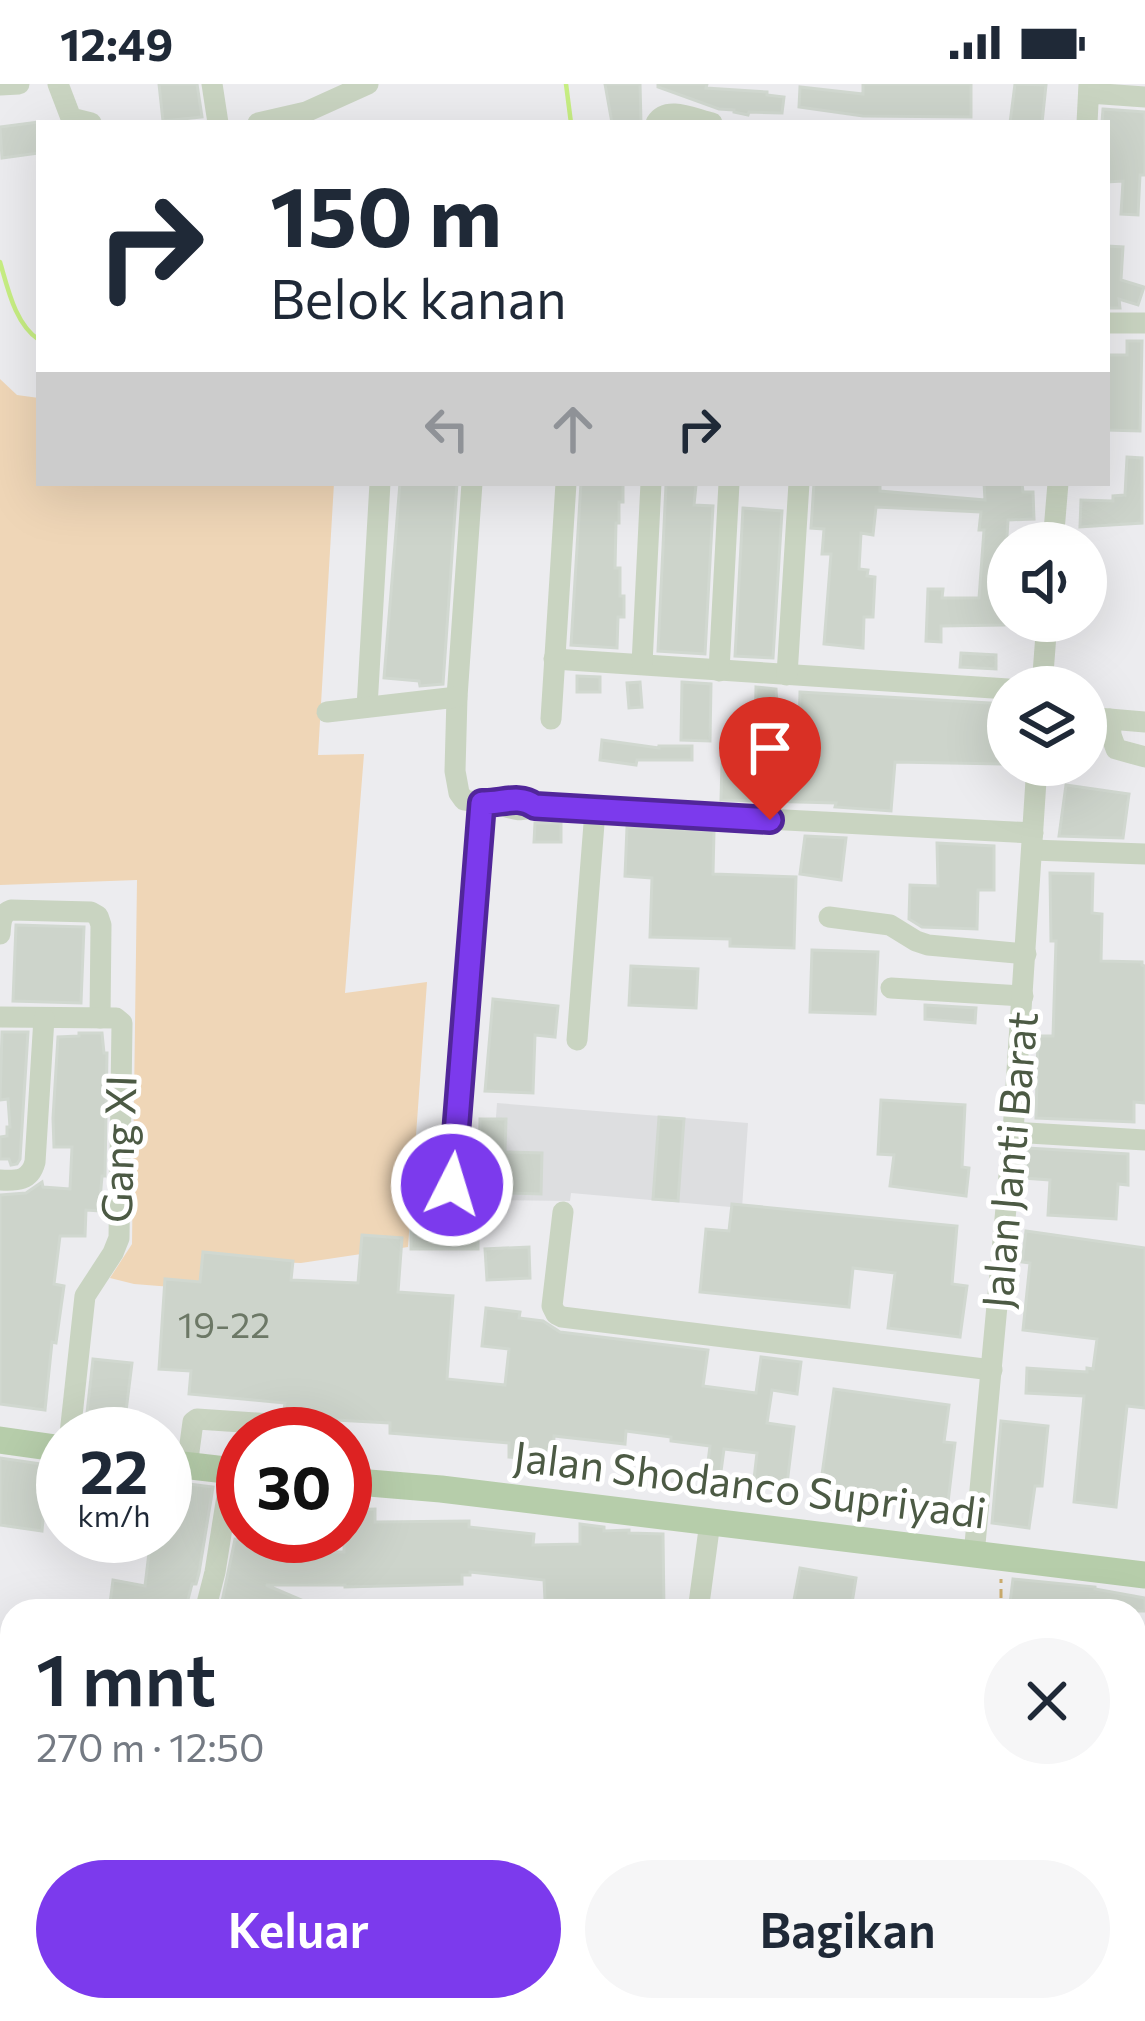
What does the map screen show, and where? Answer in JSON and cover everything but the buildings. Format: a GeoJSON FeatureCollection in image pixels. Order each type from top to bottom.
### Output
{"type":"FeatureCollection","features":[{"type":"Feature","properties":{"kind":"main road"},"geometry":{"type":"LineString","coordinates":[[0,1440],[36,1445]]}},
{"type":"Feature","properties":{"kind":"main road","name":"Jalan Shodanco Supriyadi"},"geometry":{"type":"LineString","coordinates":[[372,1484],[1145,1575]]}},
{"type":"Feature","properties":{"kind":"street"},"geometry":{"type":"LineString","coordinates":[[0,85],[19,84]]}},
{"type":"Feature","properties":{"kind":"street"},"geometry":{"type":"LineString","coordinates":[[58,84],[77,120]]}},
{"type":"Feature","properties":{"kind":"street"},"geometry":{"type":"LineString","coordinates":[[212,84],[218,120]]}},
{"type":"Feature","properties":{"kind":"street"},"geometry":{"type":"LineString","coordinates":[[307,117],[336,92],[368,84]]}},
{"type":"Feature","properties":{"kind":"street"},"geometry":{"type":"LineString","coordinates":[[1087,120],[1089,88],[1145,97]]}},
{"type":"Feature","properties":{"kind":"street"},"geometry":{"type":"LineString","coordinates":[[657,120],[667,113],[698,120]]}},
{"type":"Feature","properties":{"kind":"street"},"geometry":{"type":"LineString","coordinates":[[1110,323],[1145,323]]}},
{"type":"Feature","properties":{"kind":"street"},"geometry":{"type":"LineString","coordinates":[[367,707],[380,486]]}},
{"type":"Feature","properties":{"kind":"street"},"geometry":{"type":"LineString","coordinates":[[472,486],[457,697],[457,784],[464,800],[507,809],[535,806],[1145,854]]}},
{"type":"Feature","properties":{"kind":"street"},"geometry":{"type":"LineString","coordinates":[[551,719],[566,486]]}},
{"type":"Feature","properties":{"kind":"street"},"geometry":{"type":"LineString","coordinates":[[642,664],[651,486]]}},
{"type":"Feature","properties":{"kind":"street"},"geometry":{"type":"LineString","coordinates":[[719,671],[729,486]]}},
{"type":"Feature","properties":{"kind":"street"},"geometry":{"type":"LineString","coordinates":[[788,675],[799,486]]}},
{"type":"Feature","properties":{"kind":"street"},"geometry":{"type":"LineString","coordinates":[[1054,522],[1058,486]]}},
{"type":"Feature","properties":{"kind":"street"},"geometry":{"type":"LineString","coordinates":[[554,659],[987,688]]}},
{"type":"Feature","properties":{"kind":"street"},"geometry":{"type":"LineString","coordinates":[[327,712],[457,697]]}},
{"type":"Feature","properties":{"kind":"street"},"geometry":{"type":"LineString","coordinates":[[1107,719],[1145,722]]}},
{"type":"Feature","properties":{"kind":"street"},"geometry":{"type":"LineString","coordinates":[[1110,719],[1117,748],[1145,757]]}},
{"type":"Feature","properties":{"kind":"street","name":"Jalan Janti Barat"},"geometry":{"type":"LineString","coordinates":[[974,1555],[1023,996],[1036,786]]}},
{"type":"Feature","properties":{"kind":"street"},"geometry":{"type":"LineString","coordinates":[[452,1185],[490,804]]}},
{"type":"Feature","properties":{"kind":"street"},"geometry":{"type":"LineString","coordinates":[[577,1040],[596,811]]}},
{"type":"Feature","properties":{"kind":"street","name":"Gang XI"},"geometry":{"type":"LineString","coordinates":[[0,934],[3,915],[11,910],[98,916],[100,1018]]}},
{"type":"Feature","properties":{"kind":"street"},"geometry":{"type":"LineString","coordinates":[[829,916],[890,925],[928,945],[1026,954]]}},
{"type":"Feature","properties":{"kind":"street"},"geometry":{"type":"LineString","coordinates":[[891,988],[1023,996]]}},
{"type":"Feature","properties":{"kind":"street","name":"Gang XI"},"geometry":{"type":"LineString","coordinates":[[0,1017],[116,1018],[122,1023],[119,1238],[85,1296],[73,1407]]}},
{"type":"Feature","properties":{"kind":"street"},"geometry":{"type":"LineString","coordinates":[[0,1180],[14,1181],[33,1172],[44,1018]]}},
{"type":"Feature","properties":{"kind":"street"},"geometry":{"type":"LineString","coordinates":[[1012,1132],[1145,1140]]}},
{"type":"Feature","properties":{"kind":"street"},"geometry":{"type":"LineString","coordinates":[[562,1213],[552,1306],[562,1318],[992,1370]]}},
{"type":"Feature","properties":{"kind":"street"},"geometry":{"type":"LineString","coordinates":[[700,1599],[710,1522]]}},
{"type":"Feature","properties":{"kind":"street"},"geometry":{"type":"LineString","coordinates":[[208,1599],[217,1563]]}},
{"type":"Feature","properties":{"kind":"shaded area"},"geometry":{"type":"Polygon","coordinates":[[[0,379],[17,395],[36,398],[36,486],[334,486],[318,755],[364,754],[345,993],[427,982],[408,1247],[301,1263],[217,1260],[197,1289],[110,1278],[132,1244],[137,880],[0,885],[0,379]]]}},
{"type":"Feature","properties":{"kind":"shaded area"},"geometry":{"type":"Polygon","coordinates":[[[497,1103],[748,1123],[742,1208],[571,1193],[570,1201],[490,1200],[497,1103]]]}},
{"type":"Feature","properties":{"kind":"waterway"},"geometry":{"type":"LineString","coordinates":[[566,84],[571,120]]}},
{"type":"Feature","properties":{"kind":"waterway"},"geometry":{"type":"LineString","coordinates":[[0,262],[18,315],[36,337]]}},
{"type":"Feature","properties":{"kind":"route"},"geometry":{"type":"LineString","coordinates":[[452,1185],[482,803],[516,800],[535,806],[770,820]]}}]}
